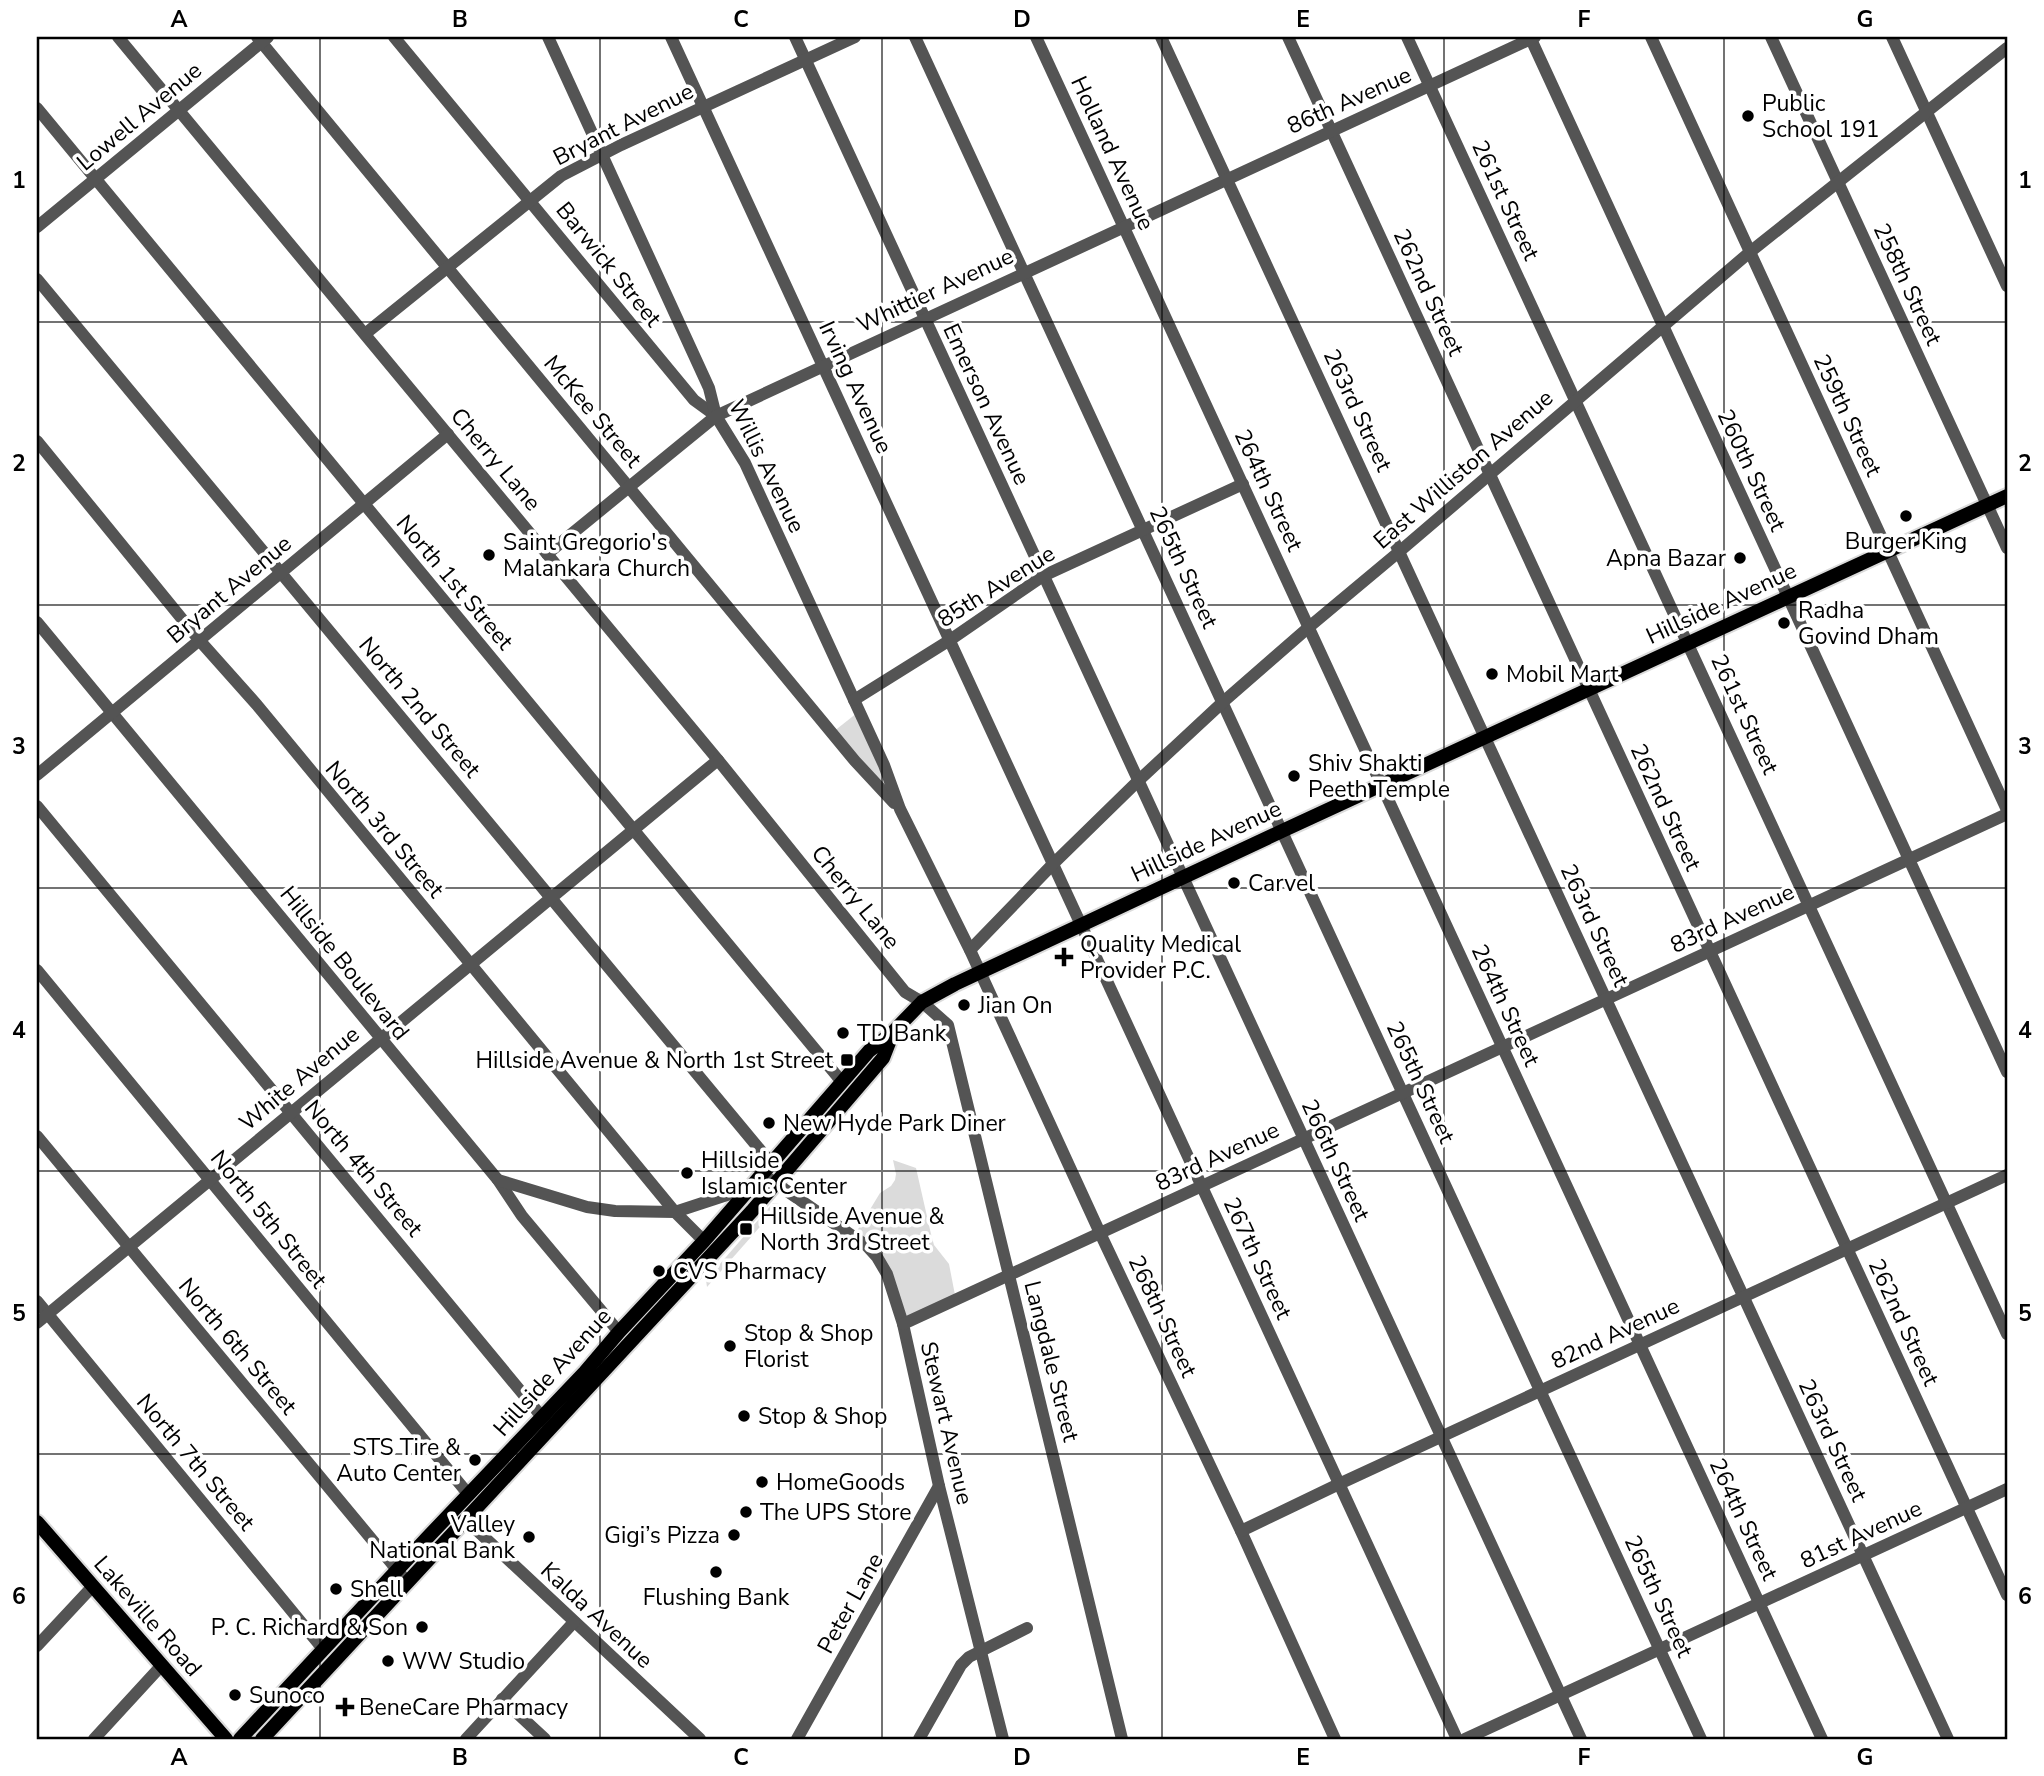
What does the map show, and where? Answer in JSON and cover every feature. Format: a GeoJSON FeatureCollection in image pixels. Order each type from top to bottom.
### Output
{"type":"FeatureCollection","features":[{"type":"Feature","properties":{"kind":"main road","name":"Hillside Avenue"},"geometry":{"type":"LineString","coordinates":[[262,1739],[466,1520],[619,1332],[704,1241],[869,1051],[893,1032],[922,1002],[1183,877],[2007,496]]}},
{"type":"Feature","properties":{"kind":"main road","name":"Hillside Avenue"},"geometry":{"type":"LineString","coordinates":[[240,1739],[396,1570],[469,1495],[547,1423],[776,1184],[883,1058],[893,1032]]}},
{"type":"Feature","properties":{"kind":"main road","name":"Lakeville Road"},"geometry":{"type":"LineString","coordinates":[[37,1522],[226,1739]]}},
{"type":"Feature","properties":{"kind":"street","name":"Cherry Lane"},"geometry":{"type":"LineString","coordinates":[[118,37],[718,760],[905,992],[922,1002]]}},
{"type":"Feature","properties":{"kind":"street","name":"Barwick Street"},"geometry":{"type":"LineString","coordinates":[[394,37],[694,400],[716,416]]}},
{"type":"Feature","properties":{"kind":"street","name":"Willis Avenue"},"geometry":{"type":"LineString","coordinates":[[548,37],[709,388],[716,416],[745,464],[884,765],[900,809],[952,912]]}},
{"type":"Feature","properties":{"kind":"street","name":"Irving Avenue"},"geometry":{"type":"LineString","coordinates":[[671,37],[1003,755]]}},
{"type":"Feature","properties":{"kind":"street","name":"Emerson Avenue"},"geometry":{"type":"LineString","coordinates":[[794,37],[1053,598]]}},
{"type":"Feature","properties":{"kind":"street","name":"Bryant Avenue"},"geometry":{"type":"LineString","coordinates":[[365,334],[561,176],[602,154],[855,37]]}},
{"type":"Feature","properties":{"kind":"street","name":"265th Street"},"geometry":{"type":"LineString","coordinates":[[915,37],[1701,1739]]}},
{"type":"Feature","properties":{"kind":"street","name":"Holland Avenue"},"geometry":{"type":"LineString","coordinates":[[1036,37],[1152,287]]}},
{"type":"Feature","properties":{"kind":"street","name":"263rd Street"},"geometry":{"type":"LineString","coordinates":[[1161,37],[1948,1739]]}},
{"type":"Feature","properties":{"kind":"street","name":"262nd Street"},"geometry":{"type":"LineString","coordinates":[[1288,37],[2007,1595]]}},
{"type":"Feature","properties":{"kind":"street","name":"261st Street"},"geometry":{"type":"LineString","coordinates":[[1408,37],[2007,1334]]}},
{"type":"Feature","properties":{"kind":"street","name":"86th Avenue"},"geometry":{"type":"LineString","coordinates":[[1180,201],[1532,37]]}},
{"type":"Feature","properties":{"kind":"street","name":"260th Street"},"geometry":{"type":"LineString","coordinates":[[1532,37],[2007,1072]]}},
{"type":"Feature","properties":{"kind":"street","name":"259th Street"},"geometry":{"type":"LineString","coordinates":[[1651,37],[2007,812]]}},
{"type":"Feature","properties":{"kind":"street","name":"258th Street"},"geometry":{"type":"LineString","coordinates":[[1771,37],[2007,548]]}},
{"type":"Feature","properties":{"kind":"street"},"geometry":{"type":"LineString","coordinates":[[1892,37],[2007,286]]}},
{"type":"Feature","properties":{"kind":"street","name":"Lowell Avenue"},"geometry":{"type":"LineString","coordinates":[[37,227],[262,39]]}},
{"type":"Feature","properties":{"kind":"street","name":"McKee Street"},"geometry":{"type":"LineString","coordinates":[[262,39],[855,761],[900,809]]}},
{"type":"Feature","properties":{"kind":"street","name":"East Williston Avenue"},"geometry":{"type":"LineString","coordinates":[[970,950],[1138,781],[1309,626],[1750,252],[2007,48]]}},
{"type":"Feature","properties":{"kind":"street","name":"North 1st Street"},"geometry":{"type":"LineString","coordinates":[[37,108],[842,1082]]}},
{"type":"Feature","properties":{"kind":"street","name":"Whittier Avenue"},"geometry":{"type":"LineString","coordinates":[[547,554],[716,416],[1180,201]]}},
{"type":"Feature","properties":{"kind":"street","name":"North 2nd Street"},"geometry":{"type":"LineString","coordinates":[[37,279],[551,898],[763,1173]]}},
{"type":"Feature","properties":{"kind":"street","name":"264th Street"},"geometry":{"type":"LineString","coordinates":[[1152,287],[1822,1739]]}},
{"type":"Feature","properties":{"kind":"street","name":"Bryant Avenue"},"geometry":{"type":"LineString","coordinates":[[37,775],[448,434]]}},
{"type":"Feature","properties":{"kind":"street","name":"North 3rd Street"},"geometry":{"type":"LineString","coordinates":[[37,441],[675,1212],[704,1241]]}},
{"type":"Feature","properties":{"kind":"street","name":"85th Avenue"},"geometry":{"type":"LineString","coordinates":[[854,701],[1043,576],[1243,484]]}},
{"type":"Feature","properties":{"kind":"street","name":"266th Street"},"geometry":{"type":"LineString","coordinates":[[1053,598],[1581,1739]]}},
{"type":"Feature","properties":{"kind":"street","name":"Hillside Boulevard"},"geometry":{"type":"LineString","coordinates":[[39,631],[112,713],[498,1180],[522,1216],[619,1332]]}},
{"type":"Feature","properties":{"kind":"street","name":"267th Street"},"geometry":{"type":"LineString","coordinates":[[1003,755],[1457,1739]]}},
{"type":"Feature","properties":{"kind":"street","name":"White Avenue"},"geometry":{"type":"LineString","coordinates":[[37,1323],[718,760]]}},
{"type":"Feature","properties":{"kind":"street","name":"North 4th Street"},"geometry":{"type":"LineString","coordinates":[[37,806],[547,1423]]}},
{"type":"Feature","properties":{"kind":"street","name":"83rd Avenue"},"geometry":{"type":"LineString","coordinates":[[903,1324],[1909,860],[2007,812]]}},
{"type":"Feature","properties":{"kind":"street","name":"268th Street"},"geometry":{"type":"LineString","coordinates":[[952,912],[1241,1531],[1335,1739]]}},
{"type":"Feature","properties":{"kind":"street","name":"North 5th Street"},"geometry":{"type":"LineString","coordinates":[[37,970],[469,1495]]}},
{"type":"Feature","properties":{"kind":"street","name":"Langdale Street"},"geometry":{"type":"LineString","coordinates":[[922,1002],[947,1025],[1122,1739]]}},
{"type":"Feature","properties":{"kind":"street","name":"North 6th Street"},"geometry":{"type":"LineString","coordinates":[[37,1136],[408,1582]]}},
{"type":"Feature","properties":{"kind":"street"},"geometry":{"type":"LineString","coordinates":[[498,1180],[587,1207],[615,1211],[675,1212],[733,1193],[763,1173]]}},
{"type":"Feature","properties":{"kind":"street","name":"Stewart Avenue"},"geometry":{"type":"LineString","coordinates":[[763,1173],[857,1239],[872,1252],[887,1274],[903,1324],[939,1486],[1003,1739]]}},
{"type":"Feature","properties":{"kind":"street","name":"82nd Avenue"},"geometry":{"type":"LineString","coordinates":[[1241,1531],[2007,1175]]}},
{"type":"Feature","properties":{"kind":"street","name":"North 7th Street"},"geometry":{"type":"LineString","coordinates":[[37,1301],[323,1649]]}},
{"type":"Feature","properties":{"kind":"street","name":"Peter Lane"},"geometry":{"type":"LineString","coordinates":[[797,1739],[939,1486]]}},
{"type":"Feature","properties":{"kind":"street","name":"81st Avenue"},"geometry":{"type":"LineString","coordinates":[[1465,1739],[2007,1489]]}},
{"type":"Feature","properties":{"kind":"street","name":"Kalda Avenue"},"geometry":{"type":"LineString","coordinates":[[466,1520],[700,1739]]}},
{"type":"Feature","properties":{"kind":"street"},"geometry":{"type":"LineString","coordinates":[[37,1646],[93,1586]]}},
{"type":"Feature","properties":{"kind":"street"},"geometry":{"type":"LineString","coordinates":[[466,1739],[574,1622]]}},
{"type":"Feature","properties":{"kind":"street"},"geometry":{"type":"LineString","coordinates":[[919,1739],[961,1665],[969,1657],[1027,1628]]}},
{"type":"Feature","properties":{"kind":"street"},"geometry":{"type":"LineString","coordinates":[[93,1739],[162,1665]]}},
{"type":"Feature","properties":{"kind":"street"},"geometry":{"type":"LineString","coordinates":[[502,1699],[545,1739]]}},
{"type":"Feature","properties":{"kind":"shaded area"},"geometry":{"type":"Polygon","coordinates":[[[857,713],[887,788],[833,732],[857,713]]]}},
{"type":"Feature","properties":{"kind":"shaded area"},"geometry":{"type":"Polygon","coordinates":[[[893,1160],[916,1168],[934,1245],[949,1264],[955,1295],[905,1317],[888,1268],[857,1231],[880,1193],[895,1180],[893,1160]]]}},
{"type":"Feature","properties":{"kind":"shaded area"},"geometry":{"type":"Polygon","coordinates":[[[773,1203],[780,1204],[707,1287],[706,1280],[773,1203]]]}},
{"type":"Feature","properties":{"kind":"place","name":"Public School 191"},"geometry":{"type":"Point","coordinates":[1748,116]}},
{"type":"Feature","properties":{"kind":"place","name":"Burger King"},"geometry":{"type":"Point","coordinates":[1906,516]}},
{"type":"Feature","properties":{"kind":"place","name":"Saint Gregorio's Malankara Church"},"geometry":{"type":"Point","coordinates":[489,555]}},
{"type":"Feature","properties":{"kind":"place","name":"Apna Bazar"},"geometry":{"type":"Point","coordinates":[1740,558]}},
{"type":"Feature","properties":{"kind":"place","name":"Radha Govind Dham"},"geometry":{"type":"Point","coordinates":[1784,623]}},
{"type":"Feature","properties":{"kind":"place","name":"Mobil Mart"},"geometry":{"type":"Point","coordinates":[1492,674]}},
{"type":"Feature","properties":{"kind":"place","name":"Shiv Shakti Peeth Temple"},"geometry":{"type":"Point","coordinates":[1294,776]}},
{"type":"Feature","properties":{"kind":"place","name":"Carvel"},"geometry":{"type":"Point","coordinates":[1234,883]}},
{"type":"Feature","properties":{"kind":"place","name":"Quality Medical Provider P.C."},"geometry":{"type":"Point","coordinates":[1064,957]}},
{"type":"Feature","properties":{"kind":"place","name":"Jian On"},"geometry":{"type":"Point","coordinates":[964,1005]}},
{"type":"Feature","properties":{"kind":"place","name":"TD Bank"},"geometry":{"type":"Point","coordinates":[843,1033]}},
{"type":"Feature","properties":{"kind":"place","name":"Hillside Avenue & North 1st Street"},"geometry":{"type":"Point","coordinates":[847,1060]}},
{"type":"Feature","properties":{"kind":"place","name":"New Hyde Park Diner"},"geometry":{"type":"Point","coordinates":[769,1123]}},
{"type":"Feature","properties":{"kind":"place","name":"Hillside Islamic Center"},"geometry":{"type":"Point","coordinates":[687,1173]}},
{"type":"Feature","properties":{"kind":"place","name":"Hillside Avenue & North 3rd Street"},"geometry":{"type":"Point","coordinates":[746,1229]}},
{"type":"Feature","properties":{"kind":"place","name":"CVS Pharmacy"},"geometry":{"type":"Point","coordinates":[659,1271]}},
{"type":"Feature","properties":{"kind":"place","name":"Stop & Shop Florist"},"geometry":{"type":"Point","coordinates":[730,1346]}},
{"type":"Feature","properties":{"kind":"place","name":"Stop & Shop"},"geometry":{"type":"Point","coordinates":[744,1416]}},
{"type":"Feature","properties":{"kind":"place","name":"STS Tire & Auto Center"},"geometry":{"type":"Point","coordinates":[475,1460]}},
{"type":"Feature","properties":{"kind":"place","name":"HomeGoods"},"geometry":{"type":"Point","coordinates":[762,1482]}},
{"type":"Feature","properties":{"kind":"place","name":"The UPS Store"},"geometry":{"type":"Point","coordinates":[746,1512]}},
{"type":"Feature","properties":{"kind":"place","name":"Gigi’s Pizza"},"geometry":{"type":"Point","coordinates":[734,1535]}},
{"type":"Feature","properties":{"kind":"place","name":"Valley National Bank"},"geometry":{"type":"Point","coordinates":[529,1537]}},
{"type":"Feature","properties":{"kind":"place","name":"Flushing Bank"},"geometry":{"type":"Point","coordinates":[716,1572]}},
{"type":"Feature","properties":{"kind":"place","name":"Shell"},"geometry":{"type":"Point","coordinates":[336,1589]}},
{"type":"Feature","properties":{"kind":"place","name":"P. C. Richard & Son"},"geometry":{"type":"Point","coordinates":[422,1627]}},
{"type":"Feature","properties":{"kind":"place","name":"WW Studio"},"geometry":{"type":"Point","coordinates":[388,1661]}},
{"type":"Feature","properties":{"kind":"place","name":"Sunoco"},"geometry":{"type":"Point","coordinates":[235,1695]}},
{"type":"Feature","properties":{"kind":"place","name":"BeneCare Pharmacy"},"geometry":{"type":"Point","coordinates":[345,1707]}}]}
